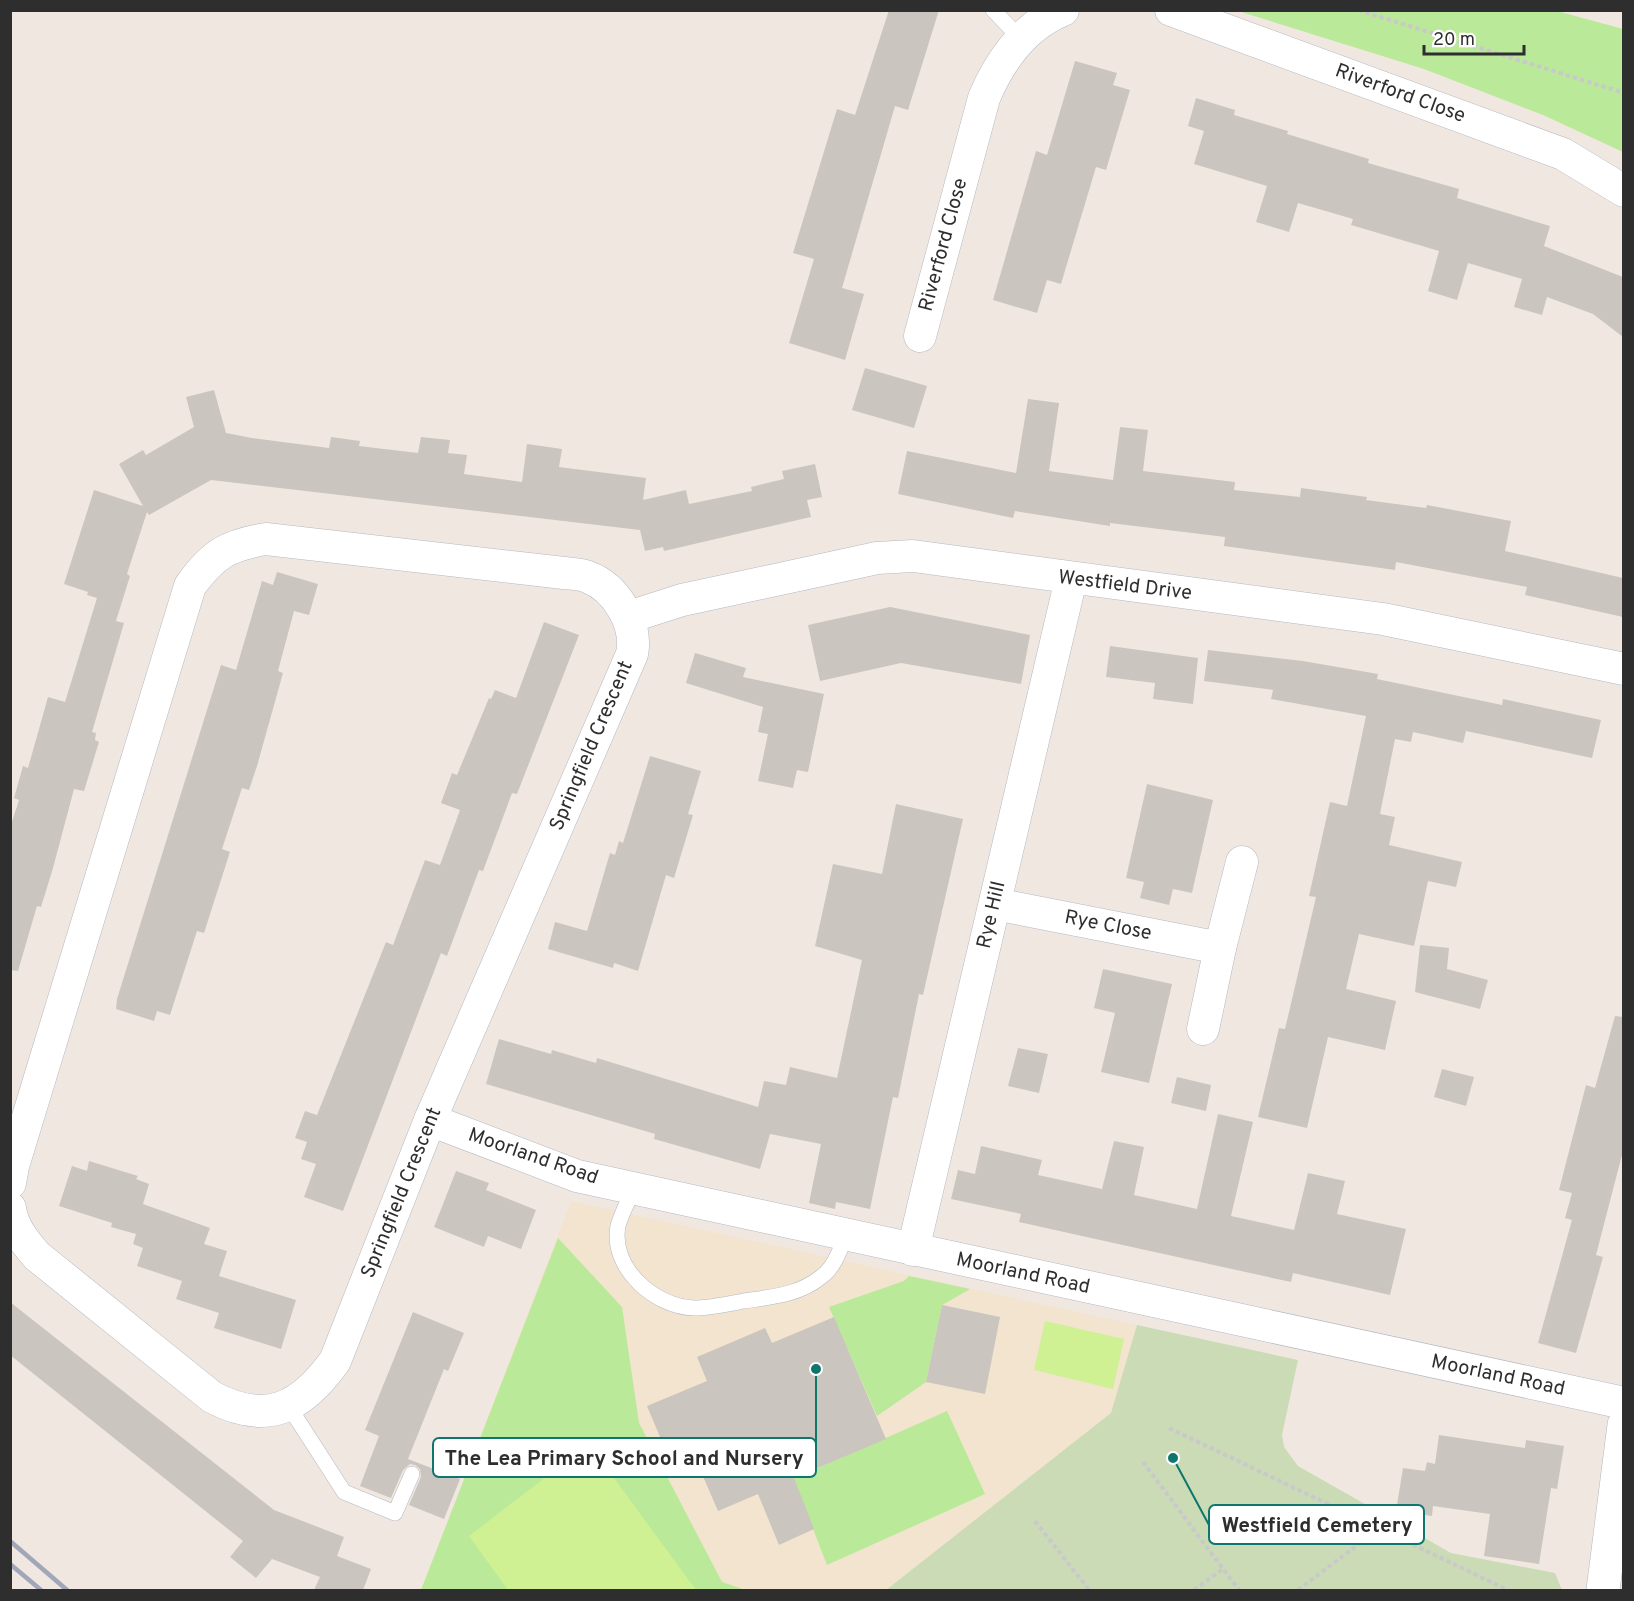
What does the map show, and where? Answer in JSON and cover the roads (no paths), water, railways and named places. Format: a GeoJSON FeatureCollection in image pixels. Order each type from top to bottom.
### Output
{"type":"FeatureCollection","features":[{"type":"Feature","properties":{"kind":"street","name":"Riverford Close"},"geometry":{"type":"LineString","coordinates":[[920,336],[984,98],[1003,58],[1021,39],[1063,10]]}},
{"type":"Feature","properties":{"kind":"street","name":"Riverford Close"},"geometry":{"type":"LineString","coordinates":[[1171,10],[1563,154],[1623,191]]}},
{"type":"Feature","properties":{"kind":"street"},"geometry":{"type":"LineString","coordinates":[[10,1183],[13,1166],[190,586],[202,569],[221,553],[238,543],[266,539],[481,563],[588,577],[604,586],[629,617]]}},
{"type":"Feature","properties":{"kind":"street","name":"Westfield Drive"},"geometry":{"type":"LineString","coordinates":[[629,617],[682,600],[877,558],[913,556],[1071,579],[1383,619],[1623,669]]}},
{"type":"Feature","properties":{"kind":"street","name":"Rye Hill"},"geometry":{"type":"LineString","coordinates":[[913,1250],[1071,579]]}},
{"type":"Feature","properties":{"kind":"street","name":"Springfield Crescent"},"geometry":{"type":"LineString","coordinates":[[10,1208],[12,1220],[21,1237],[37,1256],[212,1397],[248,1412],[288,1405],[306,1396],[336,1361],[430,1120],[619,688],[635,638],[629,617]]}},
{"type":"Feature","properties":{"kind":"street"},"geometry":{"type":"LineString","coordinates":[[1203,1029],[1220,948],[1242,862]]}},
{"type":"Feature","properties":{"kind":"street","name":"Rye Close"},"geometry":{"type":"LineString","coordinates":[[995,904],[1220,948]]}},
{"type":"Feature","properties":{"kind":"street","name":"Moorland Road"},"geometry":{"type":"LineString","coordinates":[[430,1120],[577,1176],[1623,1403]]}},
{"type":"Feature","properties":{"kind":"street"},"geometry":{"type":"LineString","coordinates":[[1603,1590],[1623,1425]]}},
{"type":"Feature","properties":{"kind":"lane"},"geometry":{"type":"LineString","coordinates":[[993,10],[1021,39]]}},
{"type":"Feature","properties":{"kind":"lane"},"geometry":{"type":"LineString","coordinates":[[634,1188],[618,1227],[621,1253],[643,1288],[671,1304],[693,1308],[788,1295],[821,1278],[834,1264],[847,1234]]}},
{"type":"Feature","properties":{"kind":"lane"},"geometry":{"type":"LineString","coordinates":[[288,1405],[344,1492],[395,1514],[412,1474]]}},
{"type":"Feature","properties":{"kind":"railway"},"geometry":{"type":"LineString","coordinates":[[10,1541],[67,1590]]}},
{"type":"Feature","properties":{"kind":"railway"},"geometry":{"type":"LineString","coordinates":[[10,1564],[41,1590]]}},
{"type":"Feature","properties":{"kind":"place","name":"The Lea Primary School and Nursery"},"geometry":{"type":"Point","coordinates":[816,1369]}},
{"type":"Feature","properties":{"kind":"place","name":"Westfield Cemetery"},"geometry":{"type":"Point","coordinates":[1173,1458]}}]}
